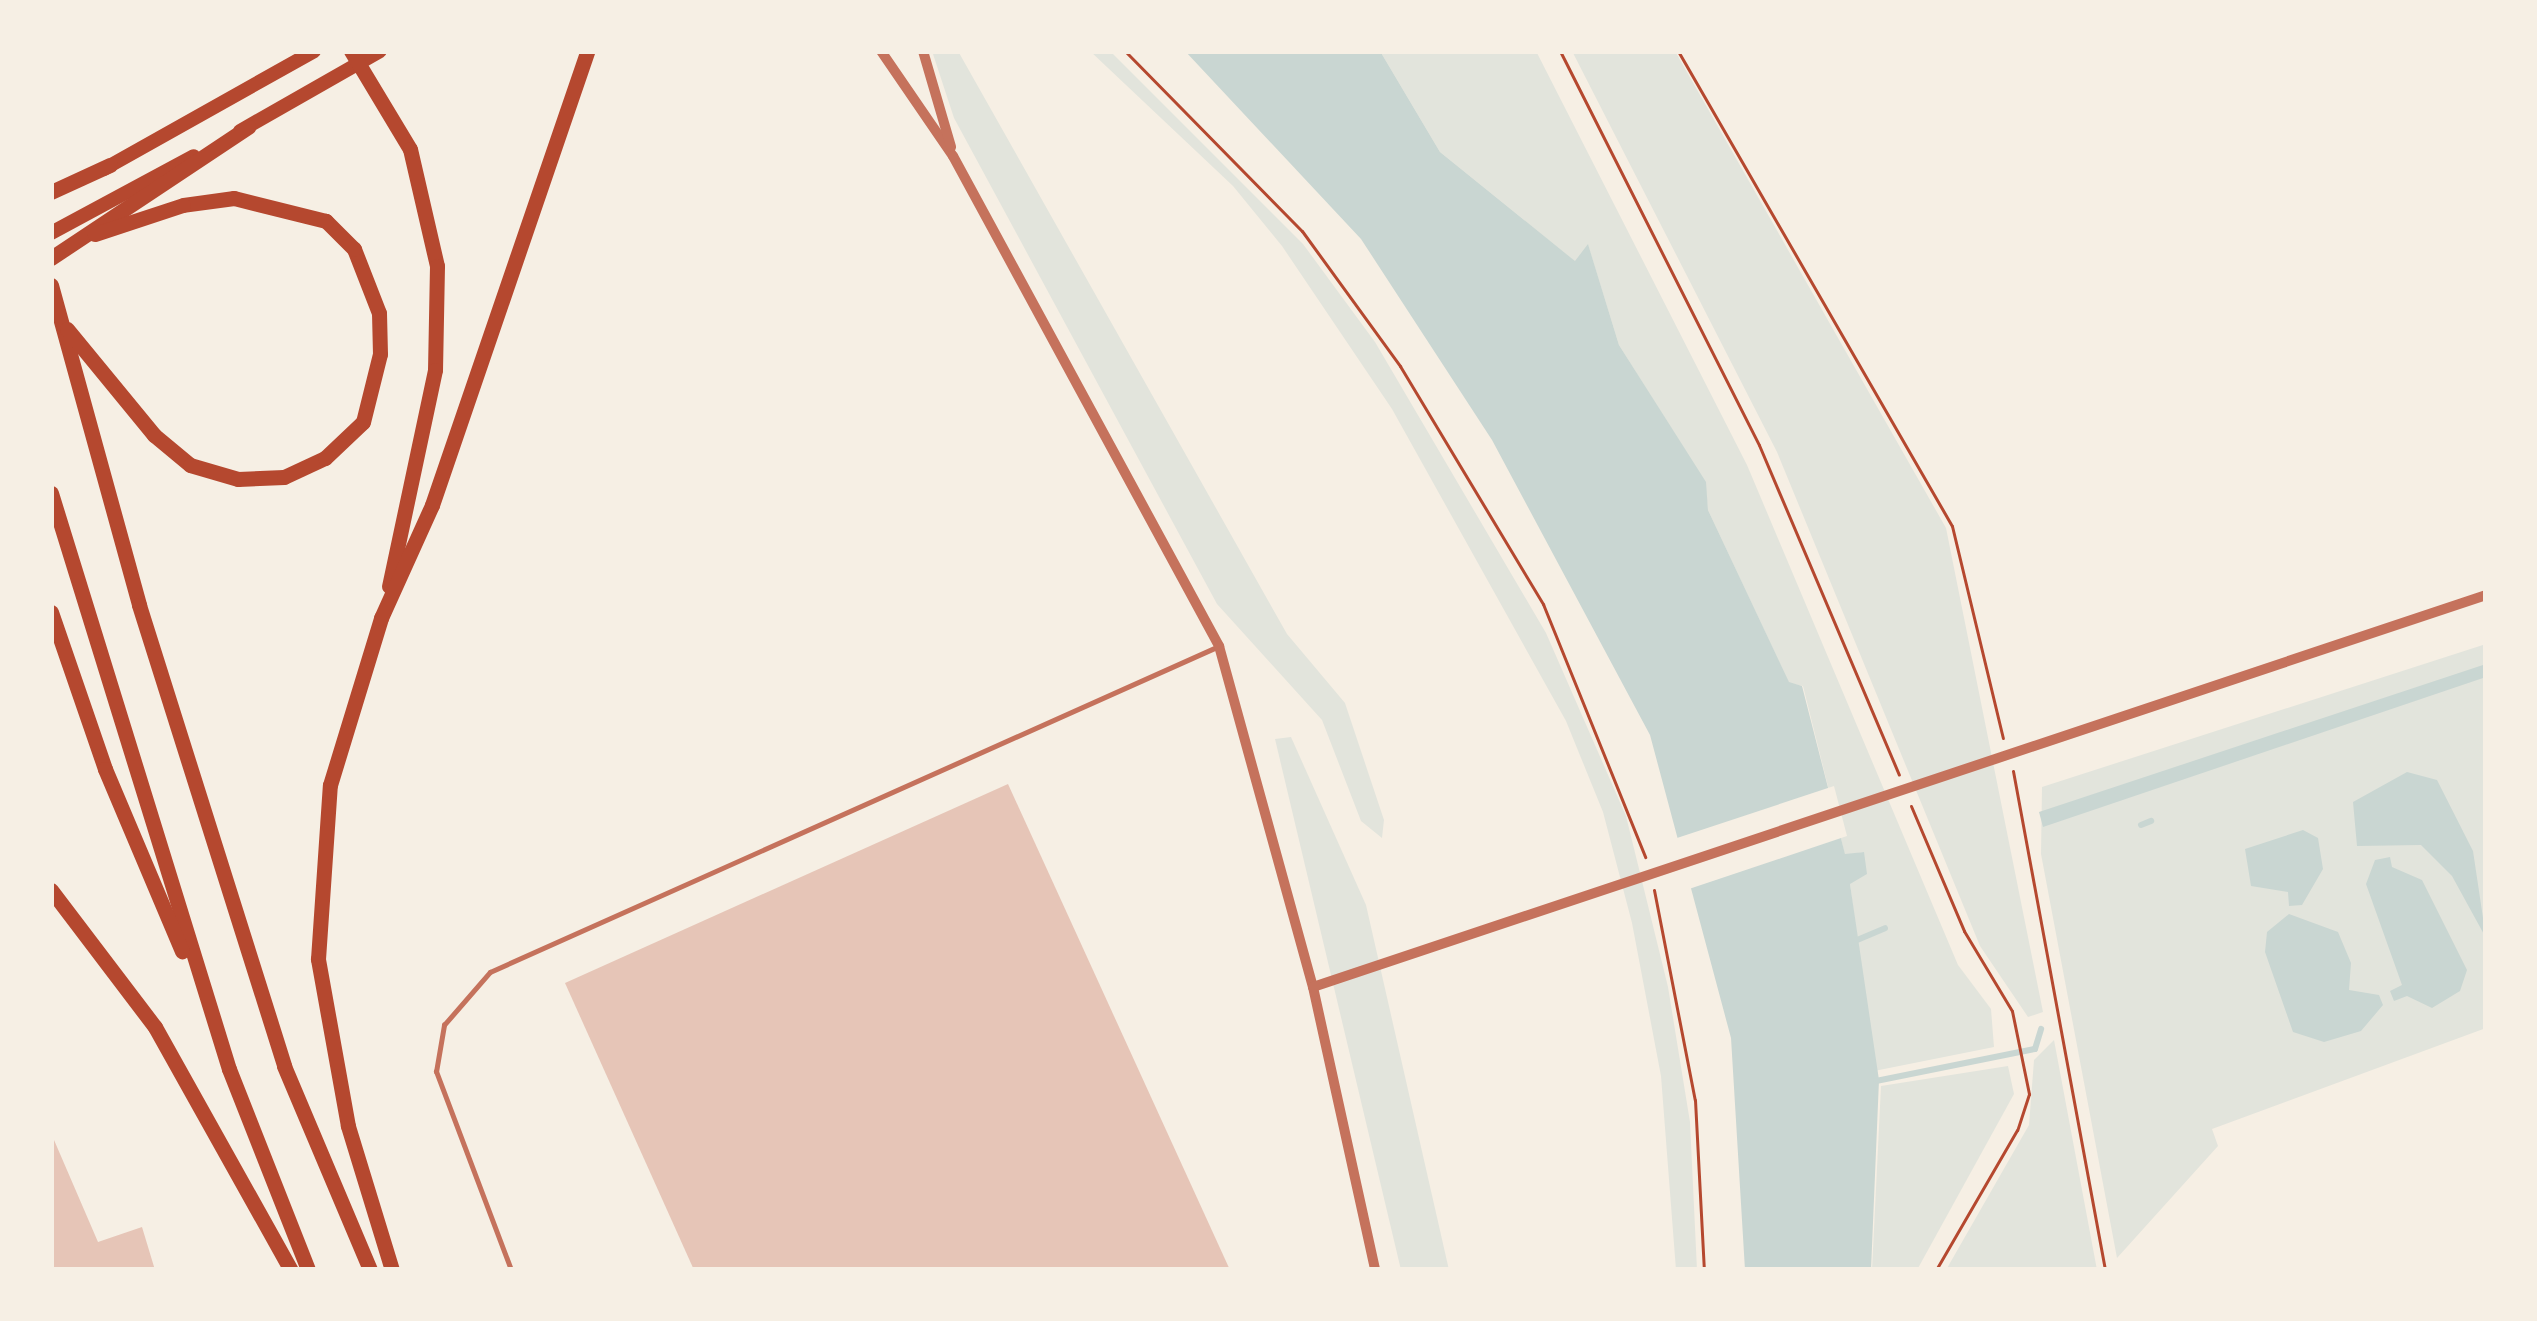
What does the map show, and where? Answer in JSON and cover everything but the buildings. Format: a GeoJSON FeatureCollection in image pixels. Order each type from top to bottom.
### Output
{"type":"FeatureCollection","features":[{"type":"Feature","properties":{"kind":"highway"},"geometry":{"type":"LineString","coordinates":[[51,195],[314,51]]}},
{"type":"Feature","properties":{"kind":"highway"},"geometry":{"type":"LineString","coordinates":[[351,51],[390,104],[424,195],[438,300],[435,370],[381,618],[330,785],[318,959],[348,1126],[392,1270]]}},
{"type":"Feature","properties":{"kind":"highway"},"geometry":{"type":"LineString","coordinates":[[51,233],[380,51]]}},
{"type":"Feature","properties":{"kind":"highway"},"geometry":{"type":"LineString","coordinates":[[381,618],[432,505],[587,51]]}},
{"type":"Feature","properties":{"kind":"highway"},"geometry":{"type":"LineString","coordinates":[[51,258],[95,234],[248,127]]}},
{"type":"Feature","properties":{"kind":"highway"},"geometry":{"type":"LineString","coordinates":[[60,315],[154,434],[190,465],[238,479],[284,477],[325,458],[362,422],[380,354],[379,313],[354,249],[326,221],[234,198],[183,205],[95,234]]}},
{"type":"Feature","properties":{"kind":"highway"},"geometry":{"type":"LineString","coordinates":[[51,285],[139,604],[270,1023],[370,1270]]}},
{"type":"Feature","properties":{"kind":"highway"},"geometry":{"type":"LineString","coordinates":[[51,493],[221,1043]]}},
{"type":"Feature","properties":{"kind":"highway"},"geometry":{"type":"LineString","coordinates":[[51,612],[105,770],[221,1043],[308,1270]]}},
{"type":"Feature","properties":{"kind":"highway"},"geometry":{"type":"LineString","coordinates":[[51,890],[155,1027],[291,1270]]}},
{"type":"Feature","properties":{"kind":"street"},"geometry":{"type":"LineString","coordinates":[[881,51],[953,156],[1219,646],[1313,987],[1375,1270]]}},
{"type":"Feature","properties":{"kind":"street"},"geometry":{"type":"LineString","coordinates":[[922,51],[953,156]]}},
{"type":"Feature","properties":{"kind":"street"},"geometry":{"type":"LineString","coordinates":[[1313,987],[2486,595]]}},
{"type":"Feature","properties":{"kind":"lane"},"geometry":{"type":"LineString","coordinates":[[512,1270],[436,1072],[444,1025],[490,972],[1219,646]]}},
{"type":"Feature","properties":{"kind":"path"},"geometry":{"type":"LineString","coordinates":[[1126,51],[1302,231],[1400,366],[1543,604],[1582,687],[1646,862]]}},
{"type":"Feature","properties":{"kind":"path"},"geometry":{"type":"LineString","coordinates":[[1560,51],[1760,445],[1903,784]]}},
{"type":"Feature","properties":{"kind":"path"},"geometry":{"type":"LineString","coordinates":[[1678,51],[1952,526],[1980,664],[2022,798],[2105,1270]]}},
{"type":"Feature","properties":{"kind":"path"},"geometry":{"type":"LineString","coordinates":[[1910,803],[1964,931],[2019,1029],[2025,1056],[2026,1109],[1936,1270]]}},
{"type":"Feature","properties":{"kind":"path"},"geometry":{"type":"LineString","coordinates":[[1652,881],[1695,1100],[1704,1270]]}},
{"type":"Feature","properties":{"kind":"shaded area"},"geometry":{"type":"Polygon","coordinates":[[[932,51],[958,51],[1287,634],[1345,703],[1384,820],[1382,838],[1361,821],[1322,720],[1217,604],[954,118],[932,51]]]}},
{"type":"Feature","properties":{"kind":"shaded area"},"geometry":{"type":"Polygon","coordinates":[[[1090,51],[1110,51],[1303,244],[1375,342],[1546,633],[1626,816],[1668,987],[1690,1122],[1697,1270],[1676,1270],[1661,1076],[1632,923],[1603,812],[1566,721],[1392,409],[1282,246],[1233,186],[1090,51]]]}},
{"type":"Feature","properties":{"kind":"shaded area"},"geometry":{"type":"Polygon","coordinates":[[[1185,51],[1380,51],[1440,152],[1575,261],[1588,244],[1619,345],[1706,482],[1708,510],[1789,682],[1802,686],[1845,854],[1864,852],[1867,874],[1850,884],[1879,1080],[1871,1270],[1745,1270],[1731,1038],[1650,735],[1492,440],[1361,239],[1185,51]]]}},
{"type":"Feature","properties":{"kind":"shaded area"},"geometry":{"type":"Polygon","coordinates":[[[1380,51],[1536,51],[1747,465],[1958,965],[1991,1009],[1994,1047],[1874,1071],[1850,884],[1863,852],[1845,855],[1803,686],[1789,683],[1708,510],[1705,482],[1619,345],[1588,245],[1576,262],[1440,152],[1380,51]]]}},
{"type":"Feature","properties":{"kind":"shaded area"},"geometry":{"type":"Polygon","coordinates":[[[1572,51],[1675,51],[1946,528],[2043,1012],[2028,1017],[1980,946],[1777,452],[1572,51]]]}},
{"type":"Feature","properties":{"kind":"shaded area"},"geometry":{"type":"Polygon","coordinates":[[[2486,644],[2486,1028],[2212,1129],[2218,1146],[2117,1258],[2041,854],[2042,787],[2486,644]]]}},
{"type":"Feature","properties":{"kind":"shaded area"},"geometry":{"type":"Polygon","coordinates":[[[2486,664],[2486,677],[2043,827],[2039,812],[2486,664]]]}},
{"type":"Feature","properties":{"kind":"shaded area"},"geometry":{"type":"Polygon","coordinates":[[[1291,737],[1366,905],[1449,1270],[1401,1270],[1275,739],[1291,737]]]}},
{"type":"Feature","properties":{"kind":"shaded area"},"geometry":{"type":"Polygon","coordinates":[[[2407,772],[2437,780],[2473,851],[2486,938],[2452,876],[2421,845],[2357,846],[2353,802],[2407,772]]]}},
{"type":"Feature","properties":{"kind":"shaded area"},"geometry":{"type":"Polygon","coordinates":[[[2303,830],[2318,838],[2323,869],[2302,905],[2289,906],[2288,892],[2251,886],[2245,849],[2303,830]]]}},
{"type":"Feature","properties":{"kind":"shaded area"},"geometry":{"type":"Polygon","coordinates":[[[2390,857],[2392,867],[2422,880],[2467,970],[2460,991],[2432,1008],[2407,996],[2394,1001],[2390,991],[2402,985],[2366,884],[2375,860],[2390,857]]]}},
{"type":"Feature","properties":{"kind":"shaded area"},"geometry":{"type":"Polygon","coordinates":[[[2289,914],[2338,932],[2351,963],[2349,990],[2379,995],[2383,1005],[2361,1031],[2324,1042],[2293,1032],[2265,952],[2267,932],[2289,914]]]}},
{"type":"Feature","properties":{"kind":"shaded area"},"geometry":{"type":"Polygon","coordinates":[[[2054,1040],[2097,1270],[1946,1270],[2029,1125],[2034,1060],[2054,1040]]]}},
{"type":"Feature","properties":{"kind":"shaded area"},"geometry":{"type":"Polygon","coordinates":[[[2008,1066],[2014,1094],[1917,1270],[1872,1270],[1881,1086],[2008,1066]]]}},
{"type":"Feature","properties":{"kind":"pier"},"geometry":{"type":"Polygon","coordinates":[[[1834,786],[1847,836],[1689,889],[1674,839],[1834,786]]]}},
{"type":"Feature","properties":{"kind":"waterway"},"geometry":{"type":"LineString","coordinates":[[2141,825],[2151,821]]}},
{"type":"Feature","properties":{"kind":"waterway"},"geometry":{"type":"LineString","coordinates":[[1850,943],[1885,928]]}},
{"type":"Feature","properties":{"kind":"waterway"},"geometry":{"type":"LineString","coordinates":[[1876,1081],[2035,1049],[2041,1029]]}}]}
